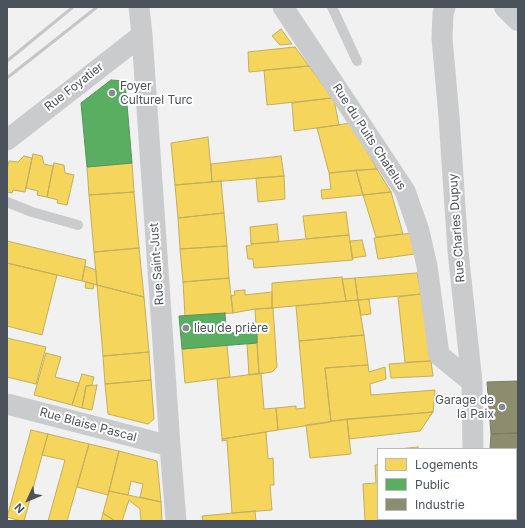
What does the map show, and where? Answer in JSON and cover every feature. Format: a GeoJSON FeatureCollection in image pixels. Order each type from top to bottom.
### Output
{"type":"FeatureCollection","features":[{"type":"Feature","properties":{"kind":"main road"},"geometry":{"type":"LineString","coordinates":[[505,7],[518,20]]}},
{"type":"Feature","properties":{"kind":"street","name":"Rue Saint-Just"},"geometry":{"type":"LineString","coordinates":[[139,7],[176,521]]}},
{"type":"Feature","properties":{"kind":"street","name":"Rue du Puits Chatelus"},"geometry":{"type":"LineString","coordinates":[[284,7],[405,191],[419,231],[424,252],[439,355],[472,382]]}},
{"type":"Feature","properties":{"kind":"street","name":"Rue Charles Dupuy"},"geometry":{"type":"LineString","coordinates":[[445,7],[443,14],[442,38],[458,251],[472,382],[473,448]]}},
{"type":"Feature","properties":{"kind":"street","name":"Rue Foyatier"},"geometry":{"type":"LineString","coordinates":[[7,140],[142,35]]}},
{"type":"Feature","properties":{"kind":"street","name":"Rue Blaise Pascal"},"geometry":{"type":"LineString","coordinates":[[7,404],[170,446]]}},
{"type":"Feature","properties":{"kind":"lane"},"geometry":{"type":"LineString","coordinates":[[332,7],[357,61]]}},
{"type":"Feature","properties":{"kind":"lane"},"geometry":{"type":"LineString","coordinates":[[7,202],[32,212],[78,225]]}},
{"type":"Feature","properties":{"kind":"building: Logements"},"geometry":{"type":"Polygon","coordinates":[[[281,29],[292,44],[280,45],[272,36],[281,29]]]}},
{"type":"Feature","properties":{"kind":"building: Logements"},"geometry":{"type":"Polygon","coordinates":[[[295,47],[309,66],[249,72],[248,52],[295,47]]]}},
{"type":"Feature","properties":{"kind":"building: Logements"},"geometry":{"type":"Polygon","coordinates":[[[309,66],[332,98],[267,105],[264,70],[309,66]]]}},
{"type":"Feature","properties":{"kind":"building: Logements"},"geometry":{"type":"Polygon","coordinates":[[[332,98],[334,100],[339,125],[294,131],[292,103],[332,98]]]}},
{"type":"Feature","properties":{"kind":"building: Logements"},"geometry":{"type":"Polygon","coordinates":[[[351,123],[377,169],[329,173],[317,128],[351,123]]]}},
{"type":"Feature","properties":{"kind":"building: Logements"},"geometry":{"type":"Polygon","coordinates":[[[208,137],[212,182],[175,185],[171,143],[208,137]]]}},
{"type":"Feature","properties":{"kind":"building: Logements"},"geometry":{"type":"Polygon","coordinates":[[[33,154],[42,156],[44,164],[53,166],[47,197],[37,195],[38,191],[26,188],[33,154]]]}},
{"type":"Feature","properties":{"kind":"building: Logements"},"geometry":{"type":"Polygon","coordinates":[[[24,156],[32,158],[25,192],[13,190],[12,193],[7,192],[7,169],[9,161],[18,162],[24,156]]]}},
{"type":"Feature","properties":{"kind":"building: Logements"},"geometry":{"type":"Polygon","coordinates":[[[281,156],[284,176],[212,182],[211,164],[281,156]]]}},
{"type":"Feature","properties":{"kind":"building: Logements"},"geometry":{"type":"Polygon","coordinates":[[[54,163],[64,165],[65,173],[74,175],[67,205],[57,203],[58,200],[47,197],[54,163]]]}},
{"type":"Feature","properties":{"kind":"building: Logements"},"geometry":{"type":"Polygon","coordinates":[[[132,163],[134,192],[89,195],[87,167],[132,163]]]}},
{"type":"Feature","properties":{"kind":"building: Logements"},"geometry":{"type":"Polygon","coordinates":[[[377,169],[391,192],[363,195],[356,170],[377,169]]]}},
{"type":"Feature","properties":{"kind":"building: Logements"},"geometry":{"type":"Polygon","coordinates":[[[356,170],[363,195],[322,199],[321,190],[331,189],[329,173],[356,170]]]}},
{"type":"Feature","properties":{"kind":"building: Logements"},"geometry":{"type":"Polygon","coordinates":[[[284,176],[285,199],[258,202],[256,178],[284,176]]]}},
{"type":"Feature","properties":{"kind":"building: Logements"},"geometry":{"type":"Polygon","coordinates":[[[221,181],[224,213],[178,218],[175,185],[221,181]]]}},
{"type":"Feature","properties":{"kind":"building: Logements"},"geometry":{"type":"Polygon","coordinates":[[[134,192],[139,248],[94,252],[89,195],[134,192]]]}},
{"type":"Feature","properties":{"kind":"building: Logements"},"geometry":{"type":"Polygon","coordinates":[[[391,192],[403,234],[376,237],[363,195],[391,192]]]}},
{"type":"Feature","properties":{"kind":"building: Logements"},"geometry":{"type":"Polygon","coordinates":[[[346,212],[349,235],[306,239],[303,216],[346,212]]]}},
{"type":"Feature","properties":{"kind":"building: Logements"},"geometry":{"type":"Polygon","coordinates":[[[224,213],[227,246],[180,249],[178,218],[224,213]]]}},
{"type":"Feature","properties":{"kind":"building: Logements"},"geometry":{"type":"Polygon","coordinates":[[[277,224],[279,242],[251,244],[250,227],[277,224]]]}},
{"type":"Feature","properties":{"kind":"building: Logements"},"geometry":{"type":"Polygon","coordinates":[[[412,233],[415,254],[378,259],[374,238],[412,233]]]}},
{"type":"Feature","properties":{"kind":"building: Logements"},"geometry":{"type":"Polygon","coordinates":[[[349,235],[353,260],[254,268],[253,259],[248,259],[246,246],[252,245],[251,244],[349,235]]]}},
{"type":"Feature","properties":{"kind":"building: Logements"},"geometry":{"type":"Polygon","coordinates":[[[362,240],[366,256],[352,258],[350,241],[362,240]]]}},
{"type":"Feature","properties":{"kind":"building: Logements"},"geometry":{"type":"Polygon","coordinates":[[[7,241],[86,260],[82,281],[7,263],[7,241]]]}},
{"type":"Feature","properties":{"kind":"building: Logements"},"geometry":{"type":"Polygon","coordinates":[[[227,246],[229,278],[183,282],[180,249],[227,246]]]}},
{"type":"Feature","properties":{"kind":"building: Logements"},"geometry":{"type":"Polygon","coordinates":[[[139,248],[144,297],[97,285],[94,252],[139,248]]]}},
{"type":"Feature","properties":{"kind":"building: Logements"},"geometry":{"type":"Polygon","coordinates":[[[7,263],[57,275],[42,335],[7,326],[7,263]]]}},
{"type":"Feature","properties":{"kind":"building: Logements"},"geometry":{"type":"Polygon","coordinates":[[[85,266],[96,270],[97,285],[82,281],[85,266]]]}},
{"type":"Feature","properties":{"kind":"building: Logements"},"geometry":{"type":"Polygon","coordinates":[[[417,273],[421,294],[358,300],[355,278],[417,273]]]}},
{"type":"Feature","properties":{"kind":"building: Logements"},"geometry":{"type":"Polygon","coordinates":[[[342,277],[346,301],[272,308],[272,283],[342,277]]]}},
{"type":"Feature","properties":{"kind":"building: Logements"},"geometry":{"type":"Polygon","coordinates":[[[229,278],[233,313],[185,316],[183,282],[229,278]]]}},
{"type":"Feature","properties":{"kind":"building: Logements"},"geometry":{"type":"Polygon","coordinates":[[[355,278],[358,300],[346,301],[342,279],[355,278]]]}},
{"type":"Feature","properties":{"kind":"building: Logements"},"geometry":{"type":"Polygon","coordinates":[[[86,282],[94,284],[93,289],[85,288],[86,282]]]}},
{"type":"Feature","properties":{"kind":"building: Logements"},"geometry":{"type":"Polygon","coordinates":[[[97,285],[144,297],[149,352],[103,356],[97,285]]]}},
{"type":"Feature","properties":{"kind":"building: Logements"},"geometry":{"type":"Polygon","coordinates":[[[245,290],[245,295],[272,292],[272,308],[233,313],[231,296],[235,295],[234,291],[245,290]]]}},
{"type":"Feature","properties":{"kind":"building: Logements"},"geometry":{"type":"Polygon","coordinates":[[[421,294],[431,361],[405,362],[398,297],[421,294]]]}},
{"type":"Feature","properties":{"kind":"building: Logements"},"geometry":{"type":"Polygon","coordinates":[[[369,299],[371,314],[361,315],[358,300],[369,299]]]}},
{"type":"Feature","properties":{"kind":"building: Logements"},"geometry":{"type":"Polygon","coordinates":[[[358,300],[364,335],[299,341],[296,306],[358,300]]]}},
{"type":"Feature","properties":{"kind":"building: Logements"},"geometry":{"type":"Polygon","coordinates":[[[273,308],[277,367],[272,372],[259,374],[255,309],[273,308]]]}},
{"type":"Feature","properties":{"kind":"building: Logements"},"geometry":{"type":"Polygon","coordinates":[[[364,335],[368,365],[325,368],[331,422],[278,430],[276,408],[296,406],[296,409],[305,408],[299,341],[364,335]]]}},
{"type":"Feature","properties":{"kind":"building: Logements"},"geometry":{"type":"Polygon","coordinates":[[[7,338],[46,347],[36,384],[7,377],[7,338]]]}},
{"type":"Feature","properties":{"kind":"building: Logements"},"geometry":{"type":"Polygon","coordinates":[[[257,343],[259,374],[249,375],[247,344],[257,343]]]}},
{"type":"Feature","properties":{"kind":"building: Logements"},"geometry":{"type":"Polygon","coordinates":[[[227,345],[230,377],[185,383],[182,349],[227,345]]]}},
{"type":"Feature","properties":{"kind":"building: Logements"},"geometry":{"type":"Polygon","coordinates":[[[149,352],[151,380],[105,384],[103,356],[149,352]]]}},
{"type":"Feature","properties":{"kind":"building: Logements"},"geometry":{"type":"Polygon","coordinates":[[[46,353],[61,357],[55,377],[79,383],[72,405],[34,395],[46,353]]]}},
{"type":"Feature","properties":{"kind":"building: Logements"},"geometry":{"type":"Polygon","coordinates":[[[431,361],[433,376],[391,378],[389,364],[431,361]]]}},
{"type":"Feature","properties":{"kind":"building: Logements"},"geometry":{"type":"Polygon","coordinates":[[[368,365],[369,372],[385,367],[386,379],[370,384],[371,395],[435,390],[433,412],[331,421],[325,368],[368,365]]]}},
{"type":"Feature","properties":{"kind":"building: Logements"},"geometry":{"type":"Polygon","coordinates":[[[261,373],[264,409],[276,408],[278,430],[222,439],[217,379],[261,373]]]}},
{"type":"Feature","properties":{"kind":"building: Logements"},"geometry":{"type":"Polygon","coordinates":[[[82,374],[94,377],[92,385],[86,386],[82,408],[72,405],[82,374]]]}},
{"type":"Feature","properties":{"kind":"building: Logements"},"geometry":{"type":"Polygon","coordinates":[[[151,380],[154,419],[148,424],[108,414],[105,384],[151,380]]]}},
{"type":"Feature","properties":{"kind":"building: Logements"},"geometry":{"type":"Polygon","coordinates":[[[97,385],[92,410],[82,408],[86,386],[97,385]]]}},
{"type":"Feature","properties":{"kind":"building: Logements"},"geometry":{"type":"Polygon","coordinates":[[[433,412],[420,431],[349,439],[347,419],[433,412]]]}},
{"type":"Feature","properties":{"kind":"building: Logements"},"geometry":{"type":"Polygon","coordinates":[[[347,419],[351,454],[310,458],[306,425],[347,419]]]}},
{"type":"Feature","properties":{"kind":"building: Logements"},"geometry":{"type":"Polygon","coordinates":[[[31,430],[48,434],[24,521],[21,521],[7,517],[31,430]]]}},
{"type":"Feature","properties":{"kind":"building: Logements"},"geometry":{"type":"Polygon","coordinates":[[[266,432],[268,459],[273,458],[274,485],[270,485],[272,510],[232,513],[227,440],[222,441],[222,439],[266,432]]]}},
{"type":"Feature","properties":{"kind":"building: Logements"},"geometry":{"type":"Polygon","coordinates":[[[48,434],[89,444],[67,521],[48,521],[65,460],[42,455],[48,434]]]}},
{"type":"Feature","properties":{"kind":"building: Logements"},"geometry":{"type":"Polygon","coordinates":[[[89,444],[119,451],[108,495],[77,487],[89,444]]]}},
{"type":"Feature","properties":{"kind":"building: Logements"},"geometry":{"type":"Polygon","coordinates":[[[119,451],[157,461],[161,502],[140,497],[143,484],[131,481],[128,495],[109,491],[119,451]]]}},
{"type":"Feature","properties":{"kind":"building: Logements"},"geometry":{"type":"Polygon","coordinates":[[[377,464],[377,520],[386,520],[365,521],[363,484],[376,483],[375,465],[377,464]]]}},
{"type":"Feature","properties":{"kind":"building: Logements"},"geometry":{"type":"Polygon","coordinates":[[[109,491],[161,502],[162,521],[141,521],[140,509],[129,500],[122,521],[115,521],[103,513],[109,491]]]}},
{"type":"Feature","properties":{"kind":"building: Logements"},"geometry":{"type":"Polygon","coordinates":[[[255,511],[256,521],[203,521],[202,516],[255,511]]]}},
{"type":"Feature","properties":{"kind":"building: Logements"},"geometry":{"type":"Polygon","coordinates":[[[103,513],[115,521],[101,521],[103,513]]]}},
{"type":"Feature","properties":{"kind":"building: Logements"},"geometry":{"type":"Polygon","coordinates":[[[392,520],[423,520],[423,521],[377,521],[392,520]]]}},
{"type":"Feature","properties":{"kind":"building: Logements"},"geometry":{"type":"Polygon","coordinates":[[[480,520],[507,520],[507,521],[480,520]]]}},
{"type":"Feature","properties":{"kind":"building: Public"},"geometry":{"type":"Polygon","coordinates":[[[111,80],[125,81],[132,163],[87,167],[81,103],[111,80]]]}},
{"type":"Feature","properties":{"kind":"building: Public"},"geometry":{"type":"Polygon","coordinates":[[[225,313],[226,333],[257,331],[257,343],[182,349],[179,316],[225,313]]]}},
{"type":"Feature","properties":{"kind":"building: Industrie"},"geometry":{"type":"Polygon","coordinates":[[[518,381],[518,433],[491,434],[487,382],[518,381]]]}},
{"type":"Feature","properties":{"kind":"building: Industrie"},"geometry":{"type":"Polygon","coordinates":[[[518,433],[517,492],[517,448],[490,448],[491,434],[518,433]]]}},
{"type":"Feature","properties":{"kind":"railway"},"geometry":{"type":"LineString","coordinates":[[7,61],[73,7]]}},
{"type":"Feature","properties":{"kind":"railway"},"geometry":{"type":"LineString","coordinates":[[7,78],[97,7]]}},
{"type":"Feature","properties":{"kind":"place","name":"Foyer Culturel Turc"},"geometry":{"type":"Point","coordinates":[112,93]}},
{"type":"Feature","properties":{"kind":"place","name":"lieu de prière"},"geometry":{"type":"Point","coordinates":[186,328]}},
{"type":"Feature","properties":{"kind":"place","name":"Garage de la Paix"},"geometry":{"type":"Point","coordinates":[502,407]}}]}
